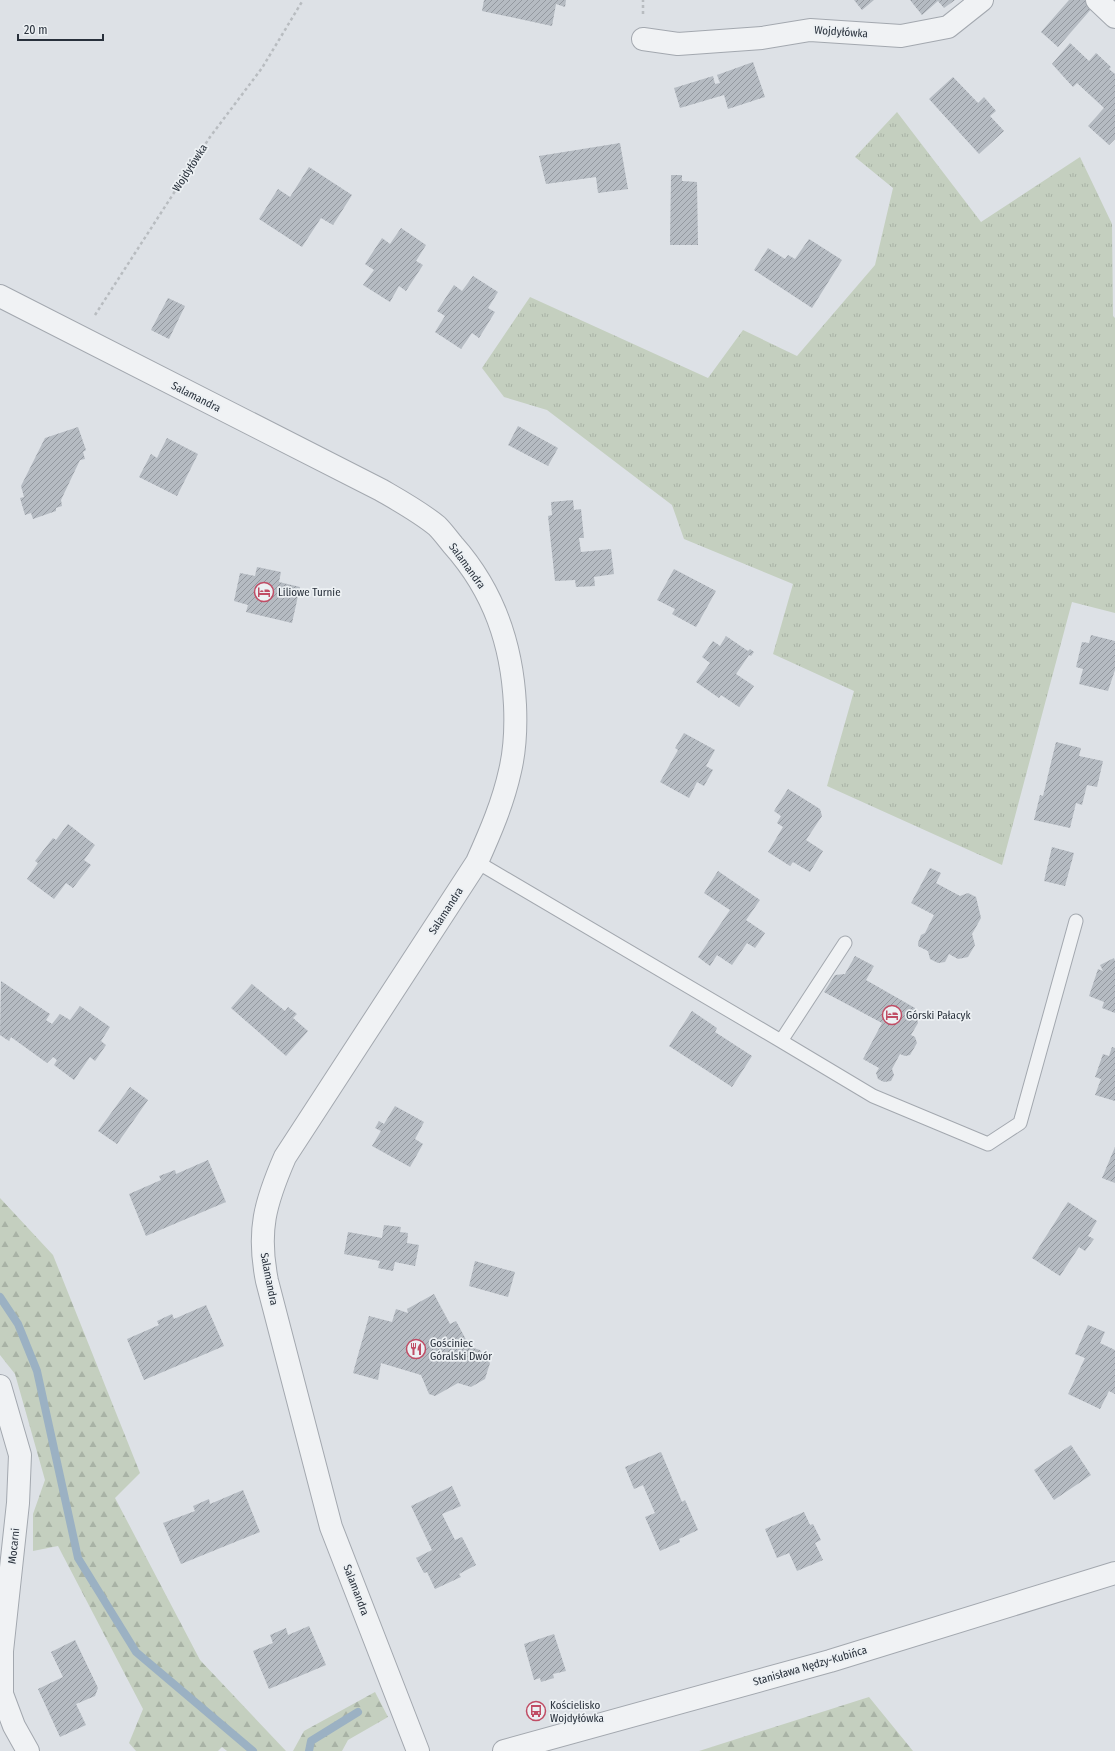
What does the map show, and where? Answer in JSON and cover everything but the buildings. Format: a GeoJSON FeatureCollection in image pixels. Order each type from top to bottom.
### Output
{"type":"FeatureCollection","features":[{"type":"Feature","properties":{"kind":"street","name":"Wojdyłówka"},"geometry":{"type":"LineString","coordinates":[[643,39],[678,44],[762,38],[810,30],[901,36],[948,27],[982,0]]}},
{"type":"Feature","properties":{"kind":"street"},"geometry":{"type":"LineString","coordinates":[[1097,0],[1115,17]]}},
{"type":"Feature","properties":{"kind":"street","name":"Salamandra"},"geometry":{"type":"LineString","coordinates":[[0,296],[381,490],[411,508],[437,527],[462,555],[481,583],[496,612],[508,647],[514,686],[516,727],[510,770],[493,827],[477,862],[285,1157],[273,1185],[265,1213],[262,1233],[262,1255],[267,1281],[331,1527],[418,1751]]}},
{"type":"Feature","properties":{"kind":"street","name":"Mocarni"},"geometry":{"type":"LineString","coordinates":[[0,1386],[20,1455],[18,1503],[2,1651],[2,1694],[14,1726],[28,1751]]}},
{"type":"Feature","properties":{"kind":"street","name":"Stanisława Nędzy-Kubińca"},"geometry":{"type":"LineString","coordinates":[[504,1751],[830,1661],[1115,1573]]}},
{"type":"Feature","properties":{"kind":"lane"},"geometry":{"type":"LineString","coordinates":[[477,862],[873,1096],[988,1144],[1020,1123],[1076,921]]}},
{"type":"Feature","properties":{"kind":"lane"},"geometry":{"type":"LineString","coordinates":[[781,1042],[845,943]]}},
{"type":"Feature","properties":{"kind":"path","name":"Wojdyłówka"},"geometry":{"type":"LineString","coordinates":[[82,339],[91,321],[206,144],[262,68],[303,0]]}},
{"type":"Feature","properties":{"kind":"green space"},"geometry":{"type":"Polygon","coordinates":[[[897,112],[981,222],[1080,157],[1112,224],[1113,316],[1115,318],[1115,613],[1072,602],[1002,865],[827,786],[854,691],[773,654],[793,584],[684,539],[672,505],[547,410],[504,397],[482,368],[530,297],[708,378],[743,330],[797,356],[875,265],[893,188],[855,157],[897,112]]]}},
{"type":"Feature","properties":{"kind":"green space"},"geometry":{"type":"Polygon","coordinates":[[[0,1198],[53,1255],[140,1473],[115,1498],[200,1660],[286,1751],[227,1751],[222,1747],[218,1751],[136,1751],[129,1743],[143,1709],[58,1546],[33,1551],[33,1514],[45,1480],[15,1374],[0,1355],[0,1198]]]}},
{"type":"Feature","properties":{"kind":"green space"},"geometry":{"type":"Polygon","coordinates":[[[375,1692],[388,1717],[348,1740],[342,1751],[293,1751],[304,1731],[375,1692]]]}},
{"type":"Feature","properties":{"kind":"green space"},"geometry":{"type":"Polygon","coordinates":[[[869,1697],[913,1751],[699,1751],[869,1697]]]}},
{"type":"Feature","properties":{"kind":"waterway"},"geometry":{"type":"LineString","coordinates":[[0,1297],[18,1324],[37,1371],[78,1558],[136,1652],[253,1751]]}},
{"type":"Feature","properties":{"kind":"waterway"},"geometry":{"type":"LineString","coordinates":[[309,1751],[311,1741],[358,1712]]}},
{"type":"Feature","properties":{"kind":"place","name":"Liliowe Turnie"},"geometry":{"type":"Point","coordinates":[264,592]}},
{"type":"Feature","properties":{"kind":"place","name":"Górski Pałacyk"},"geometry":{"type":"Point","coordinates":[892,1015]}},
{"type":"Feature","properties":{"kind":"place","name":"Gościniec Góralski Dwór"},"geometry":{"type":"Point","coordinates":[416,1349]}},
{"type":"Feature","properties":{"kind":"place","name":"Kościelisko Wojdyłówka"},"geometry":{"type":"Point","coordinates":[536,1711]}}]}
